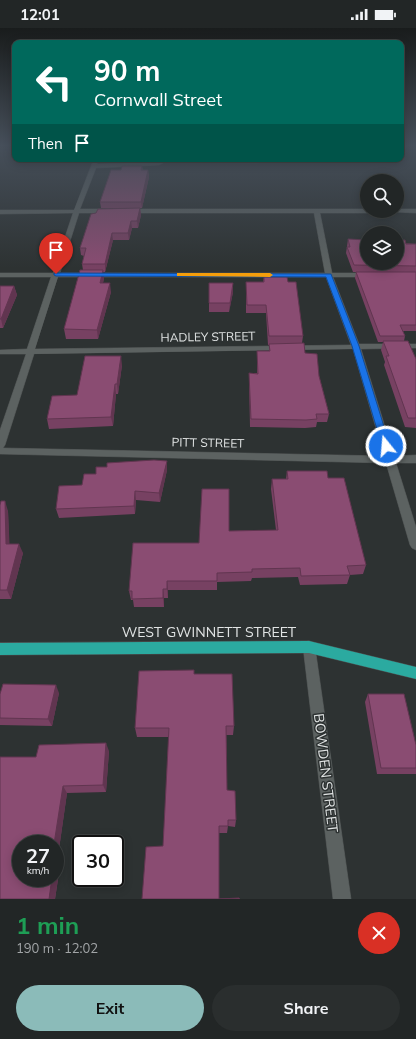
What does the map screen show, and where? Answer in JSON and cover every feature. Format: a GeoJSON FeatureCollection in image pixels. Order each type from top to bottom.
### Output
{"type":"FeatureCollection","features":[{"type":"Feature","properties":{"kind":"main road","name":"WEST GWINNETT STREET"},"geometry":{"type":"LineString","coordinates":[[0,649],[309,647],[416,673]]}},
{"type":"Feature","properties":{"kind":"street"},"geometry":{"type":"LineString","coordinates":[[0,445],[76,212],[86,187]]}},
{"type":"Feature","properties":{"kind":"street"},"geometry":{"type":"LineString","coordinates":[[0,212],[115,211]]}},
{"type":"Feature","properties":{"kind":"street"},"geometry":{"type":"LineString","coordinates":[[123,211],[360,211]]}},
{"type":"Feature","properties":{"kind":"street"},"geometry":{"type":"LineString","coordinates":[[317,211],[329,275],[356,346],[416,545]]}},
{"type":"Feature","properties":{"kind":"street"},"geometry":{"type":"LineString","coordinates":[[404,211],[416,211]]}},
{"type":"Feature","properties":{"kind":"street"},"geometry":{"type":"LineString","coordinates":[[0,275],[376,275]]}},
{"type":"Feature","properties":{"kind":"street","name":"HADLEY STREET"},"geometry":{"type":"LineString","coordinates":[[0,352],[416,346]]}},
{"type":"Feature","properties":{"kind":"street","name":"PITT STREET"},"geometry":{"type":"LineString","coordinates":[[0,452],[390,460],[416,459]]}},
{"type":"Feature","properties":{"kind":"street","name":"BOWDEN STREET"},"geometry":{"type":"LineString","coordinates":[[309,647],[342,899]]}},
{"type":"Feature","properties":{"kind":"building"},"geometry":{"type":"Polygon","coordinates":[[[105,187],[144,187],[141,202],[100,202],[105,187]]]}},
{"type":"Feature","properties":{"kind":"building"},"geometry":{"type":"Polygon","coordinates":[[[140,208],[137,221],[131,221],[128,233],[112,233],[105,264],[82,264],[86,248],[80,248],[91,214],[96,213],[98,209],[140,208]]]}},
{"type":"Feature","properties":{"kind":"building"},"geometry":{"type":"Polygon","coordinates":[[[348,239],[360,240],[360,265],[354,265],[347,247],[350,247],[348,239]]]}},
{"type":"Feature","properties":{"kind":"building"},"geometry":{"type":"Polygon","coordinates":[[[404,240],[406,244],[416,244],[416,266],[404,266],[404,240]]]}},
{"type":"Feature","properties":{"kind":"building"},"geometry":{"type":"Polygon","coordinates":[[[80,270],[103,270],[100,283],[110,283],[97,330],[64,329],[80,270]]]}},
{"type":"Feature","properties":{"kind":"building"},"geometry":{"type":"Polygon","coordinates":[[[356,272],[416,272],[416,325],[400,325],[405,336],[380,336],[356,272]]]}},
{"type":"Feature","properties":{"kind":"building"},"geometry":{"type":"Polygon","coordinates":[[[264,277],[287,277],[288,282],[296,282],[303,336],[269,336],[266,305],[247,305],[246,282],[264,282],[264,277]]]}},
{"type":"Feature","properties":{"kind":"building"},"geometry":{"type":"Polygon","coordinates":[[[209,283],[233,283],[230,303],[209,303],[209,283]]]}},
{"type":"Feature","properties":{"kind":"building"},"geometry":{"type":"Polygon","coordinates":[[[0,286],[14,286],[1,319],[0,319],[0,286]]]}},
{"type":"Feature","properties":{"kind":"building"},"geometry":{"type":"Polygon","coordinates":[[[383,341],[408,341],[416,359],[416,418],[408,418],[386,356],[389,356],[383,341]]]}},
{"type":"Feature","properties":{"kind":"building"},"geometry":{"type":"Polygon","coordinates":[[[304,343],[305,353],[317,354],[319,376],[329,414],[316,414],[317,419],[306,420],[251,419],[249,373],[258,374],[257,351],[270,351],[269,344],[304,343]]]}},
{"type":"Feature","properties":{"kind":"building"},"geometry":{"type":"Polygon","coordinates":[[[85,356],[121,356],[117,384],[115,384],[111,417],[47,419],[52,396],[77,395],[85,356]]]}},
{"type":"Feature","properties":{"kind":"building"},"geometry":{"type":"Polygon","coordinates":[[[154,460],[167,461],[159,493],[135,491],[134,506],[56,509],[59,486],[82,485],[84,474],[96,474],[96,467],[107,467],[107,463],[154,460]]]}},
{"type":"Feature","properties":{"kind":"building"},"geometry":{"type":"Polygon","coordinates":[[[287,471],[327,471],[328,478],[344,478],[366,565],[347,566],[350,575],[301,576],[300,568],[252,569],[252,572],[217,573],[217,581],[167,581],[167,589],[163,589],[163,598],[132,599],[132,591],[129,591],[133,543],[199,543],[202,489],[229,489],[229,531],[278,530],[272,479],[288,479],[287,471]]]}},
{"type":"Feature","properties":{"kind":"building"},"geometry":{"type":"Polygon","coordinates":[[[1,501],[5,501],[6,544],[19,544],[7,590],[0,590],[1,501]]]}},
{"type":"Feature","properties":{"kind":"building"},"geometry":{"type":"Polygon","coordinates":[[[194,670],[194,674],[232,674],[234,726],[226,726],[227,790],[235,791],[236,820],[228,820],[228,826],[219,826],[219,899],[142,899],[146,847],[163,846],[169,728],[135,728],[139,671],[194,670]]]}},
{"type":"Feature","properties":{"kind":"building"},"geometry":{"type":"Polygon","coordinates":[[[3,684],[56,685],[48,719],[0,718],[0,694],[3,684]]]}},
{"type":"Feature","properties":{"kind":"building"},"geometry":{"type":"Polygon","coordinates":[[[368,694],[404,694],[416,745],[416,768],[381,768],[368,694]]]}},
{"type":"Feature","properties":{"kind":"building"},"geometry":{"type":"Polygon","coordinates":[[[106,743],[103,785],[63,786],[55,835],[12,835],[12,887],[51,887],[49,899],[0,899],[0,757],[36,757],[39,745],[106,743]]]}},
{"type":"Feature","properties":{"kind":"building"},"geometry":{"type":"Polygon","coordinates":[[[239,898],[240,899],[219,899],[239,898]]]}},
{"type":"Feature","properties":{"kind":"slow traffic"},"geometry":{"type":"LineString","coordinates":[[179,274],[270,275]]}},
{"type":"Feature","properties":{"kind":"route"},"geometry":{"type":"LineString","coordinates":[[56,274],[329,275],[356,346],[386,446]]}}]}
